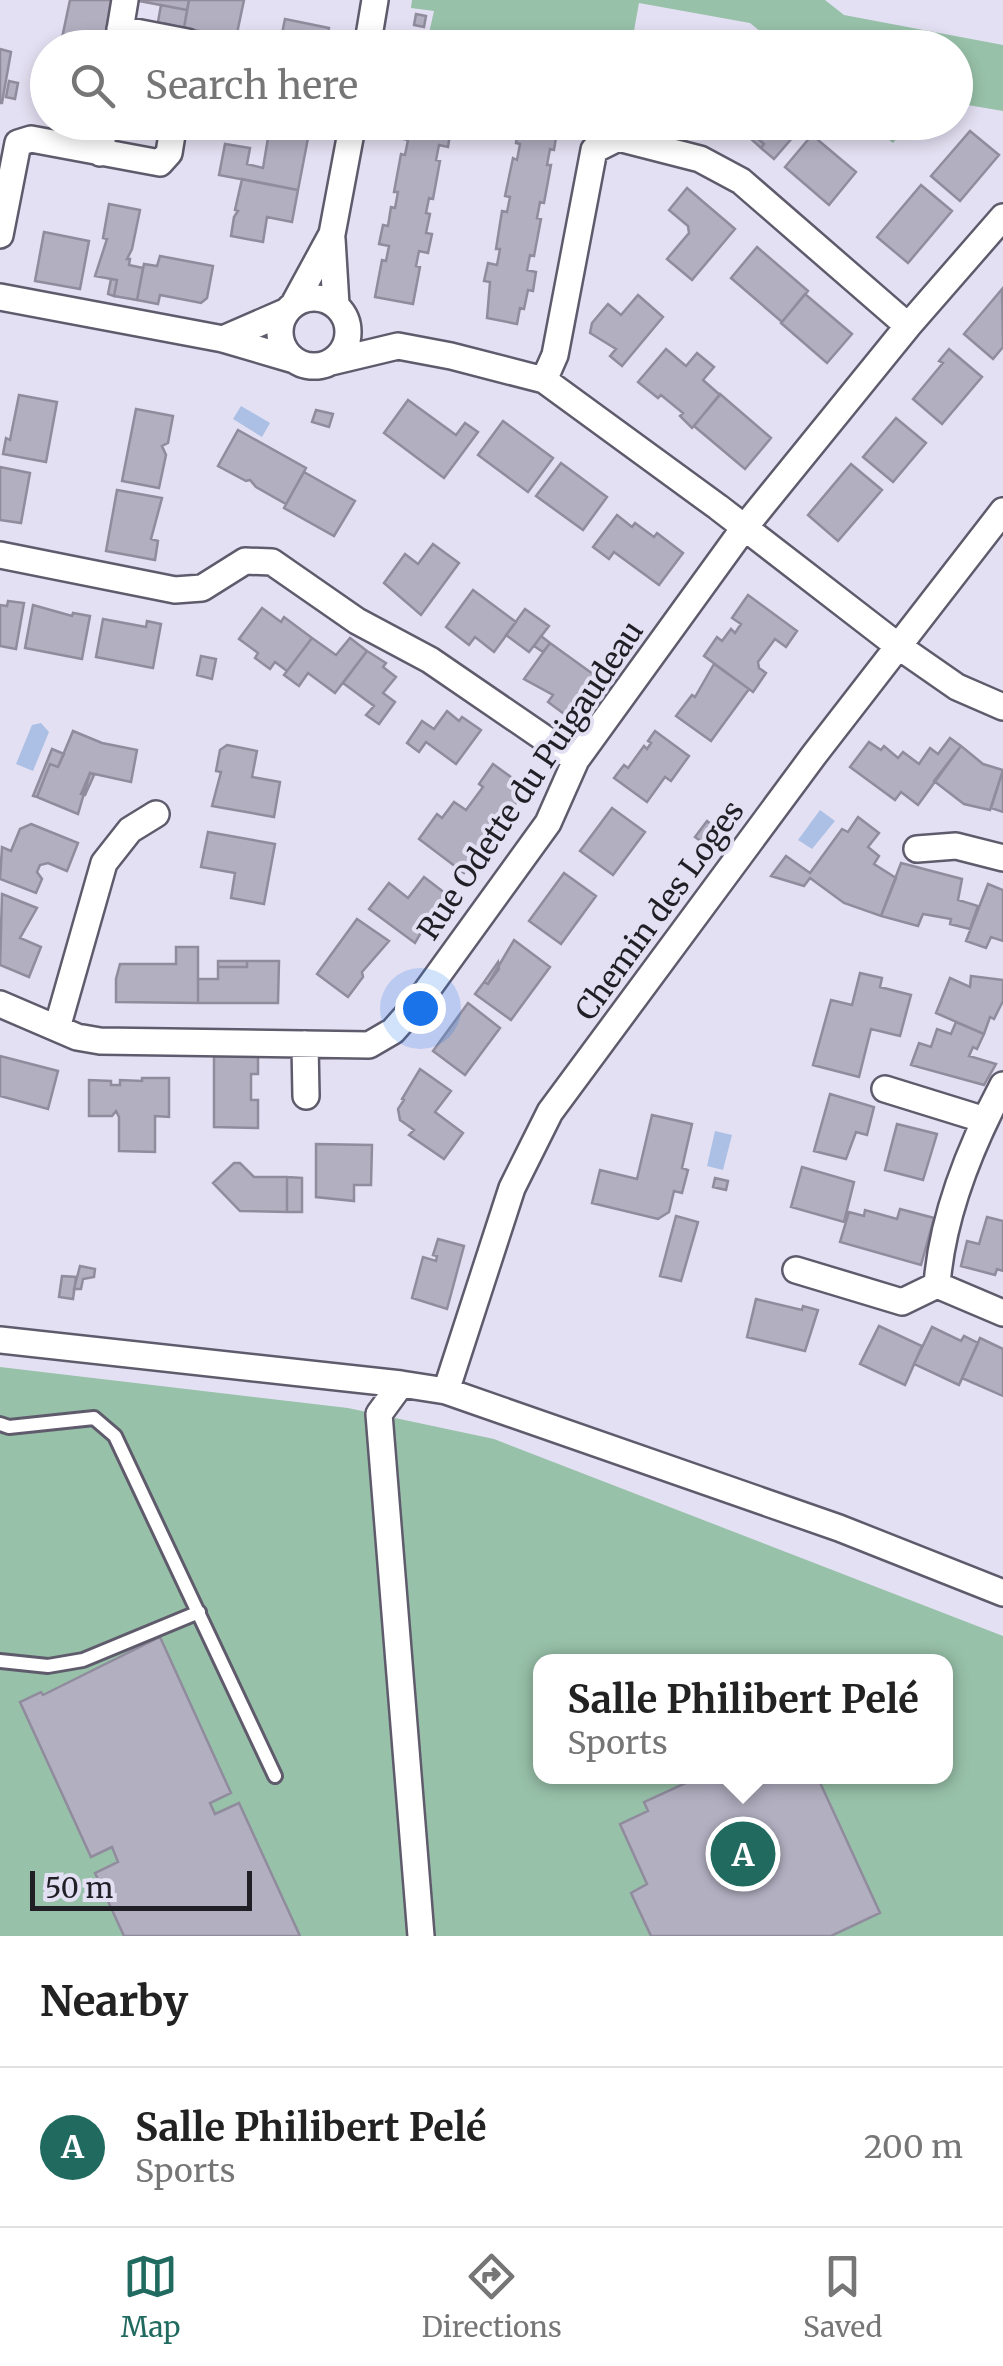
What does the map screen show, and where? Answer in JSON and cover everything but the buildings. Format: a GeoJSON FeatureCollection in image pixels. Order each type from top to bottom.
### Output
{"type":"FeatureCollection","features":[{"type":"Feature","properties":{"kind":"street"},"geometry":{"type":"LineString","coordinates":[[119,30],[124,0]]}},
{"type":"Feature","properties":{"kind":"street"},"geometry":{"type":"LineString","coordinates":[[369,30],[375,0]]}},
{"type":"Feature","properties":{"kind":"street"},"geometry":{"type":"LineString","coordinates":[[36,140],[160,163],[169,153],[171,140]]}},
{"type":"Feature","properties":{"kind":"street"},"geometry":{"type":"LineString","coordinates":[[100,152],[102,140]]}},
{"type":"Feature","properties":{"kind":"street"},"geometry":{"type":"LineString","coordinates":[[332,362],[346,344],[348,324],[340,310],[332,234],[350,140]]}},
{"type":"Feature","properties":{"kind":"street"},"geometry":{"type":"LineString","coordinates":[[544,380],[555,355],[594,150],[614,140]]}},
{"type":"Feature","properties":{"kind":"street"},"geometry":{"type":"LineString","coordinates":[[626,140],[700,159],[741,181],[908,326]]}},
{"type":"Feature","properties":{"kind":"street"},"geometry":{"type":"LineString","coordinates":[[0,235],[9,141]]}},
{"type":"Feature","properties":{"kind":"street","name":"Rue Odette du Puigaudeau"},"geometry":{"type":"LineString","coordinates":[[0,1004],[100,1041],[369,1045],[393,1030],[417,1004],[548,823],[576,760],[744,528],[908,326],[1003,217]]}},
{"type":"Feature","properties":{"kind":"street"},"geometry":{"type":"LineString","coordinates":[[290,358],[280,340],[281,318],[332,234]]}},
{"type":"Feature","properties":{"kind":"street"},"geometry":{"type":"LineString","coordinates":[[0,297],[263,348],[310,367],[398,346]]}},
{"type":"Feature","properties":{"kind":"street"},"geometry":{"type":"LineString","coordinates":[[223,339],[316,299],[398,346],[544,380],[898,646],[957,687],[1003,707]]}},
{"type":"Feature","properties":{"kind":"street","name":"Chemin des Loges"},"geometry":{"type":"LineString","coordinates":[[446,1391],[512,1188],[550,1112],[814,755],[1003,511]]}},
{"type":"Feature","properties":{"kind":"street"},"geometry":{"type":"LineString","coordinates":[[0,555],[175,590],[202,588],[245,562],[272,562],[357,621],[430,660],[576,760]]}},
{"type":"Feature","properties":{"kind":"street"},"geometry":{"type":"LineString","coordinates":[[58,1028],[104,863],[130,830],[156,814]]}},
{"type":"Feature","properties":{"kind":"street"},"geometry":{"type":"LineString","coordinates":[[917,850],[956,846],[1003,858]]}},
{"type":"Feature","properties":{"kind":"street"},"geometry":{"type":"LineString","coordinates":[[305,1044],[306,1096]]}},
{"type":"Feature","properties":{"kind":"street"},"geometry":{"type":"LineString","coordinates":[[886,1089],[985,1120]]}},
{"type":"Feature","properties":{"kind":"street"},"geometry":{"type":"LineString","coordinates":[[936,1285],[939,1257],[964,1172],[1002,1090]]}},
{"type":"Feature","properties":{"kind":"street"},"geometry":{"type":"LineString","coordinates":[[796,1270],[902,1302],[936,1285],[1003,1312]]}},
{"type":"Feature","properties":{"kind":"street"},"geometry":{"type":"LineString","coordinates":[[0,1340],[446,1391],[839,1528],[1003,1593]]}},
{"type":"Feature","properties":{"kind":"street"},"geometry":{"type":"LineString","coordinates":[[401,1384],[379,1414],[420,1936]]}},
{"type":"Feature","properties":{"kind":"lane"},"geometry":{"type":"LineString","coordinates":[[0,1424],[9,1427],[94,1418],[116,1436],[275,1776]]}},
{"type":"Feature","properties":{"kind":"lane"},"geometry":{"type":"LineString","coordinates":[[0,1661],[48,1666],[83,1660],[200,1612]]}},
{"type":"Feature","properties":{"kind":"green space"},"geometry":{"type":"Polygon","coordinates":[[[412,0],[825,0],[844,15],[924,30],[758,30],[750,23],[639,3],[634,30],[430,30],[434,11],[411,8],[412,0]]]}},
{"type":"Feature","properties":{"kind":"green space"},"geometry":{"type":"Polygon","coordinates":[[[973,39],[1003,45],[1003,111],[973,106],[973,39]]]}},
{"type":"Feature","properties":{"kind":"green space"},"geometry":{"type":"Polygon","coordinates":[[[0,1367],[348,1408],[494,1439],[1003,1636],[1003,1936],[0,1936],[0,1367]]]}},
{"type":"Feature","properties":{"kind":"water"},"geometry":{"type":"Polygon","coordinates":[[[241,406],[270,423],[262,437],[233,419],[241,406]]]}},
{"type":"Feature","properties":{"kind":"water"},"geometry":{"type":"Polygon","coordinates":[[[41,723],[49,732],[33,771],[16,764],[32,725],[41,723]]]}},
{"type":"Feature","properties":{"kind":"water"},"geometry":{"type":"Polygon","coordinates":[[[820,810],[835,821],[812,849],[798,840],[820,810]]]}},
{"type":"Feature","properties":{"kind":"water"},"geometry":{"type":"Polygon","coordinates":[[[715,1131],[732,1135],[723,1170],[707,1166],[715,1131]]]}},
{"type":"Feature","properties":{"kind":"place","name":"Salle Philibert Pelé"},"geometry":{"type":"Point","coordinates":[743,1854]}}]}
